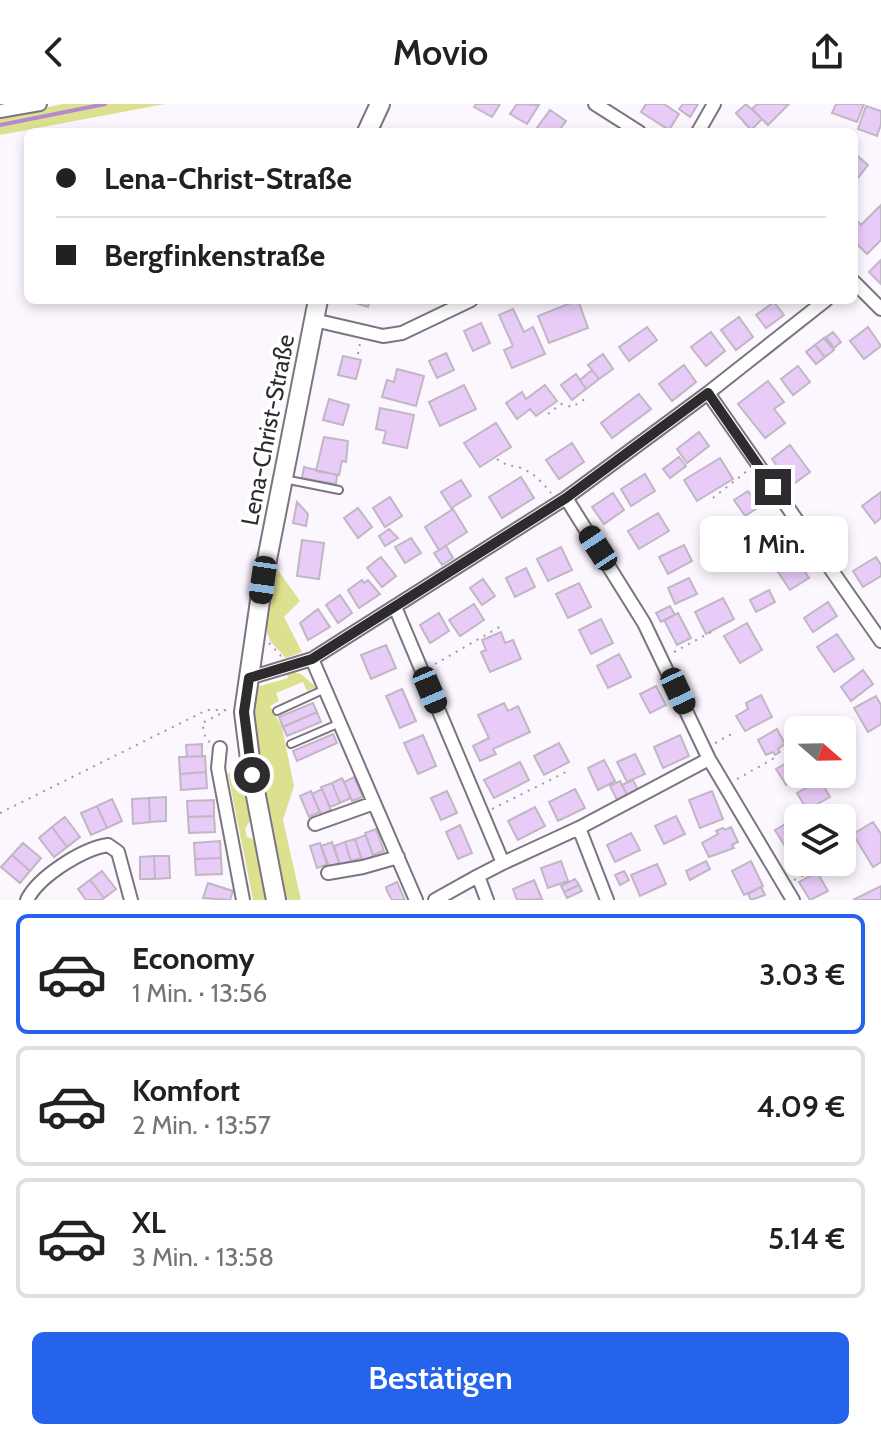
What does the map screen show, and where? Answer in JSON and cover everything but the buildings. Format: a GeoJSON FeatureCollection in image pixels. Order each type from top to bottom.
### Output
{"type":"FeatureCollection","features":[{"type":"Feature","properties":{"kind":"street"},"geometry":{"type":"LineString","coordinates":[[0,111],[40,104]]}},
{"type":"Feature","properties":{"kind":"street"},"geometry":{"type":"LineString","coordinates":[[369,128],[380,104]]}},
{"type":"Feature","properties":{"kind":"street"},"geometry":{"type":"LineString","coordinates":[[595,104],[633,128]]}},
{"type":"Feature","properties":{"kind":"street"},"geometry":{"type":"LineString","coordinates":[[700,128],[714,104]]}},
{"type":"Feature","properties":{"kind":"street"},"geometry":{"type":"LineString","coordinates":[[858,286],[881,309]]}},
{"type":"Feature","properties":{"kind":"street","name":"Lena-Christ-Straße"},"geometry":{"type":"LineString","coordinates":[[276,900],[250,762],[244,712],[263,580],[317,304]]}},
{"type":"Feature","properties":{"kind":"street"},"geometry":{"type":"LineString","coordinates":[[314,320],[383,336],[402,333],[463,304]]}},
{"type":"Feature","properties":{"kind":"street"},"geometry":{"type":"LineString","coordinates":[[249,678],[312,659],[395,607],[708,393],[821,304]]}},
{"type":"Feature","properties":{"kind":"street"},"geometry":{"type":"LineString","coordinates":[[708,393],[881,641]]}},
{"type":"Feature","properties":{"kind":"street"},"geometry":{"type":"LineString","coordinates":[[559,497],[622,586],[662,658],[707,754],[793,900]]}},
{"type":"Feature","properties":{"kind":"street"},"geometry":{"type":"LineString","coordinates":[[395,607],[503,863]]}},
{"type":"Feature","properties":{"kind":"street"},"geometry":{"type":"LineString","coordinates":[[312,659],[416,900]]}},
{"type":"Feature","properties":{"kind":"street"},"geometry":{"type":"LineString","coordinates":[[220,748],[218,768],[243,900]]}},
{"type":"Feature","properties":{"kind":"street"},"geometry":{"type":"LineString","coordinates":[[435,900],[503,863],[579,828],[707,754]]}},
{"type":"Feature","properties":{"kind":"street"},"geometry":{"type":"LineString","coordinates":[[315,824],[374,803]]}},
{"type":"Feature","properties":{"kind":"street"},"geometry":{"type":"LineString","coordinates":[[579,828],[607,900]]}},
{"type":"Feature","properties":{"kind":"street"},"geometry":{"type":"LineString","coordinates":[[27,900],[34,888],[71,859],[108,845],[118,852],[131,900]]}},
{"type":"Feature","properties":{"kind":"street"},"geometry":{"type":"LineString","coordinates":[[328,873],[398,857]]}},
{"type":"Feature","properties":{"kind":"street"},"geometry":{"type":"LineString","coordinates":[[478,876],[487,900]]}},
{"type":"Feature","properties":{"kind":"lane"},"geometry":{"type":"LineString","coordinates":[[283,479],[339,490]]}},
{"type":"Feature","properties":{"kind":"lane"},"geometry":{"type":"LineString","coordinates":[[277,711],[325,689]]}},
{"type":"Feature","properties":{"kind":"lane"},"geometry":{"type":"LineString","coordinates":[[291,744],[340,723]]}},
{"type":"Feature","properties":{"kind":"path"},"geometry":{"type":"LineString","coordinates":[[548,414],[561,404],[572,407],[585,399]]}},
{"type":"Feature","properties":{"kind":"path"},"geometry":{"type":"LineString","coordinates":[[497,459],[503,464],[523,468],[559,497]]}},
{"type":"Feature","properties":{"kind":"path"},"geometry":{"type":"LineString","coordinates":[[713,498],[757,464]]}},
{"type":"Feature","properties":{"kind":"path"},"geometry":{"type":"LineString","coordinates":[[422,671],[503,625]]}},
{"type":"Feature","properties":{"kind":"path"},"geometry":{"type":"LineString","coordinates":[[662,658],[715,630]]}},
{"type":"Feature","properties":{"kind":"path"},"geometry":{"type":"LineString","coordinates":[[0,813],[207,710],[227,710],[202,723],[206,740],[220,748]]}},
{"type":"Feature","properties":{"kind":"path"},"geometry":{"type":"LineString","coordinates":[[707,754],[735,732]]}},
{"type":"Feature","properties":{"kind":"path"},"geometry":{"type":"LineString","coordinates":[[726,786],[778,756]]}},
{"type":"Feature","properties":{"kind":"path"},"geometry":{"type":"LineString","coordinates":[[482,814],[566,772]]}},
{"type":"Feature","properties":{"kind":"path"},"geometry":{"type":"LineString","coordinates":[[785,885],[802,876]]}},
{"type":"Feature","properties":{"kind":"green space"},"geometry":{"type":"Polygon","coordinates":[[[63,104],[165,104],[24,128],[0,135],[0,117],[63,104]]]}},
{"type":"Feature","properties":{"kind":"green space"},"geometry":{"type":"Polygon","coordinates":[[[277,569],[300,601],[284,617],[302,652],[286,658],[270,641],[266,630],[277,569]]]}},
{"type":"Feature","properties":{"kind":"green space"},"geometry":{"type":"Polygon","coordinates":[[[287,674],[301,674],[316,687],[307,691],[303,682],[276,693],[279,701],[270,706],[282,727],[294,786],[283,820],[301,900],[283,900],[257,759],[253,696],[257,687],[288,678],[287,674]]]}},
{"type":"Feature","properties":{"kind":"green space"},"geometry":{"type":"Polygon","coordinates":[[[241,764],[251,819],[245,829],[247,837],[255,840],[266,900],[253,900],[228,774],[241,764]]]}},
{"type":"Feature","properties":{"kind":"waterway"},"geometry":{"type":"LineString","coordinates":[[0,125],[105,104]]}},
{"type":"Feature","properties":{"kind":"route"},"geometry":{"type":"LineString","coordinates":[[252,775],[244,712],[249,678],[312,659],[566,498],[708,393],[773,487]]}}]}
